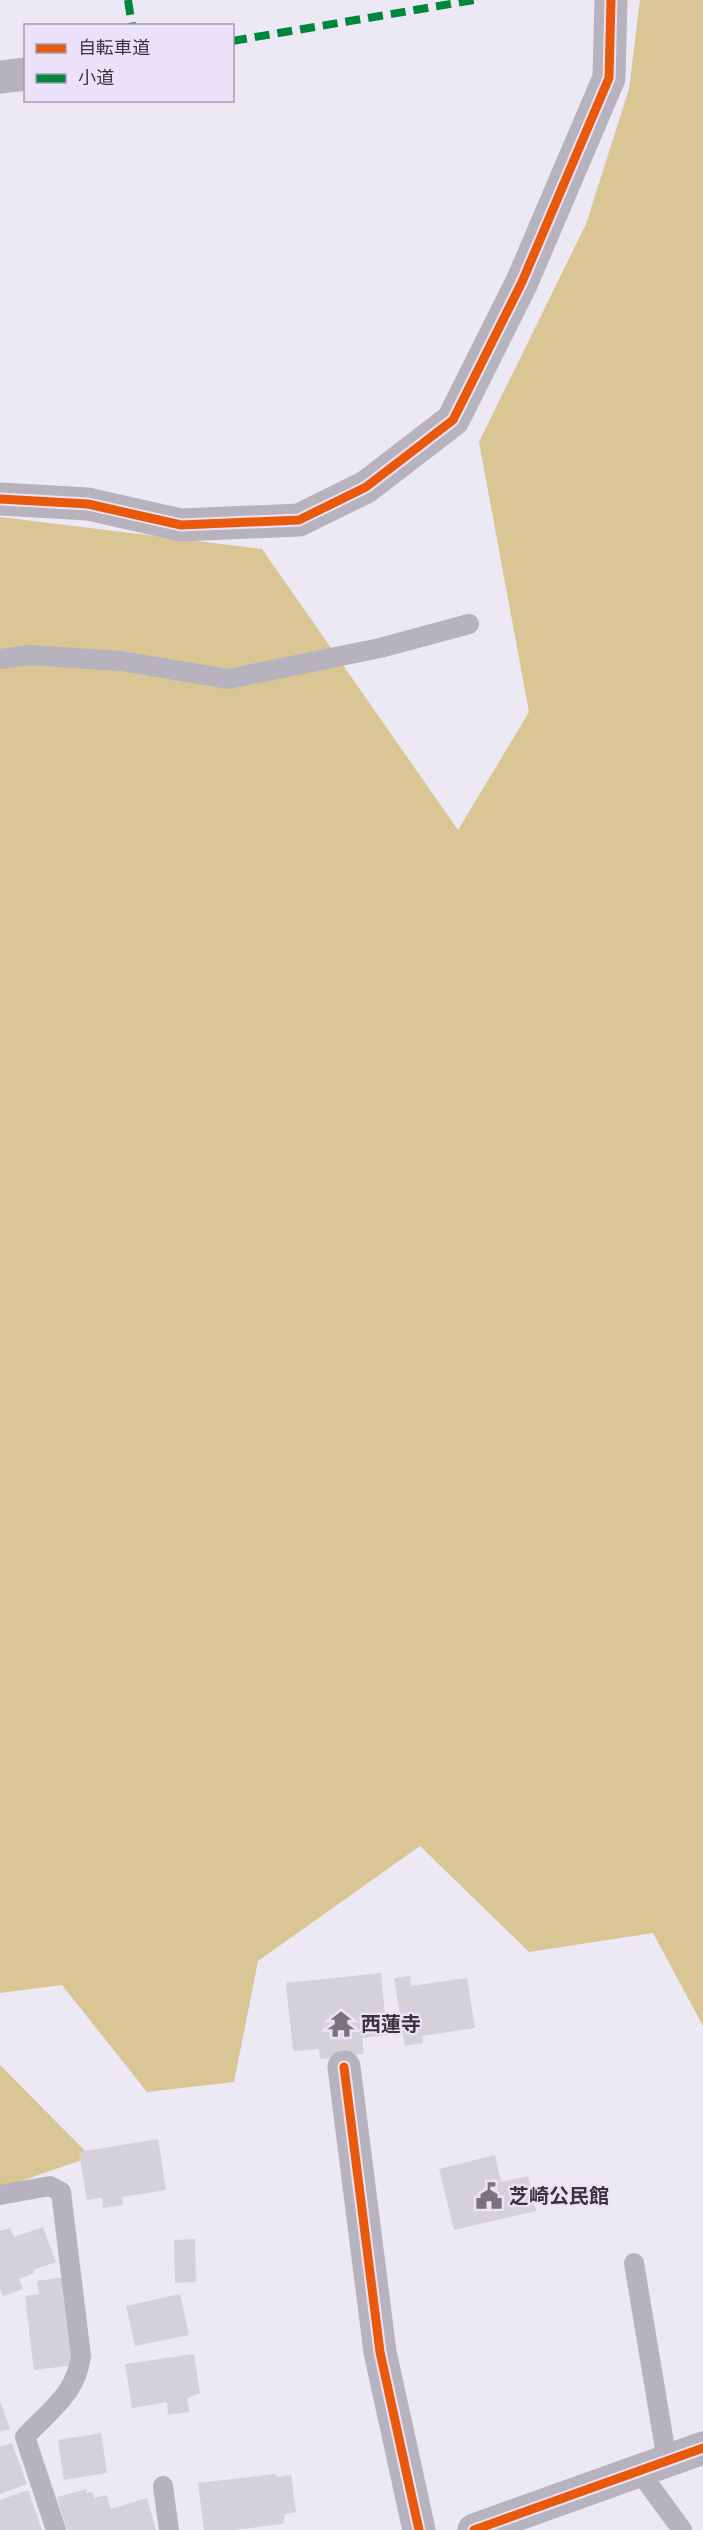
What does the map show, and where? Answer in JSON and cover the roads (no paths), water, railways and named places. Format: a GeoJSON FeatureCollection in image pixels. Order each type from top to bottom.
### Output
{"type":"FeatureCollection","features":[{"type":"Feature","properties":{"kind":"street"},"geometry":{"type":"LineString","coordinates":[[0,499],[88,504],[181,525],[299,520],[366,487],[453,420],[522,282],[609,78],[611,0]]}},
{"type":"Feature","properties":{"kind":"street"},"geometry":{"type":"LineString","coordinates":[[0,77],[24,74]]}},
{"type":"Feature","properties":{"kind":"street"},"geometry":{"type":"LineString","coordinates":[[344,2067],[380,2352],[419,2530]]}},
{"type":"Feature","properties":{"kind":"street"},"geometry":{"type":"LineString","coordinates":[[474,2530],[703,2448]]}},
{"type":"Feature","properties":{"kind":"lane"},"geometry":{"type":"LineString","coordinates":[[0,658],[29,655],[121,661],[228,679],[380,648],[469,624]]}},
{"type":"Feature","properties":{"kind":"lane"},"geometry":{"type":"LineString","coordinates":[[0,2195],[50,2186],[61,2192],[81,2356],[78,2375],[72,2388],[25,2437],[56,2530]]}},
{"type":"Feature","properties":{"kind":"lane"},"geometry":{"type":"LineString","coordinates":[[634,2264],[653,2466],[682,2530]]}},
{"type":"Feature","properties":{"kind":"lane"},"geometry":{"type":"LineString","coordinates":[[163,2486],[169,2530]]}},
{"type":"Feature","properties":{"kind":"place","name":"西蓮寺"},"geometry":{"type":"Point","coordinates":[341,2024]}},
{"type":"Feature","properties":{"kind":"place","name":"芝崎公民館"},"geometry":{"type":"Point","coordinates":[489,2196]}}]}
